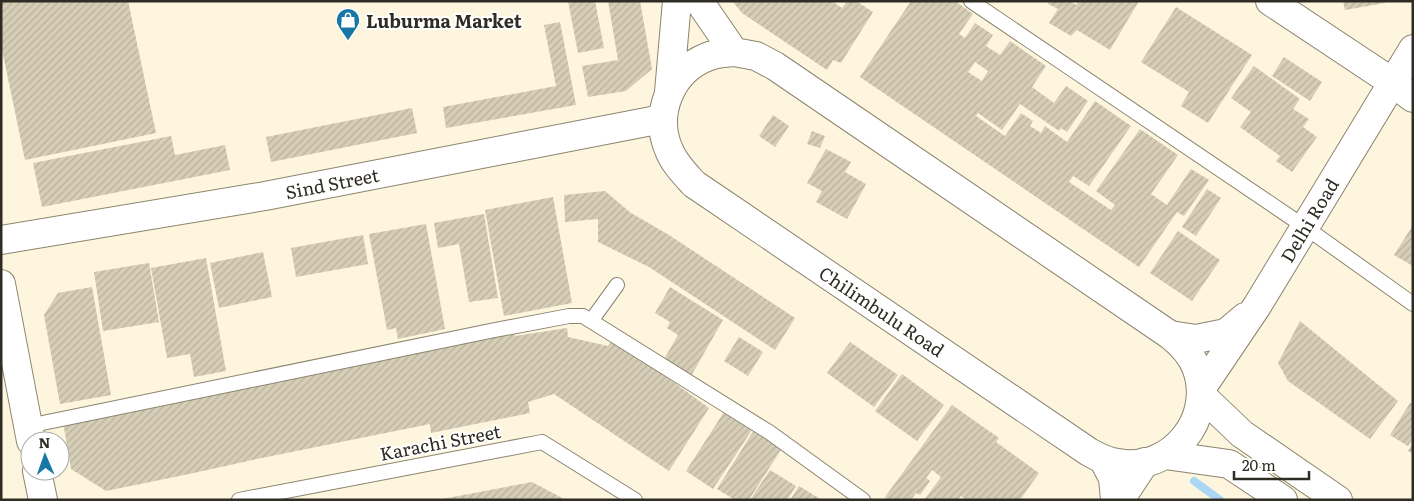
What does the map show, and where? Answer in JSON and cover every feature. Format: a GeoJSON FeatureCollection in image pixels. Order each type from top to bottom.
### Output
{"type":"FeatureCollection","features":[{"type":"Feature","properties":{"kind":"main road","name":"Chilimbulu Road"},"geometry":{"type":"LineString","coordinates":[[670,92],[677,1]]}},
{"type":"Feature","properties":{"kind":"main road"},"geometry":{"type":"LineString","coordinates":[[699,1],[734,52]]}},
{"type":"Feature","properties":{"kind":"main road"},"geometry":{"type":"LineString","coordinates":[[1270,1],[1403,90]]}},
{"type":"Feature","properties":{"kind":"main road","name":"Delhi Road"},"geometry":{"type":"LineString","coordinates":[[1201,392],[1257,306],[1305,227],[1403,90],[1413,49]]}},
{"type":"Feature","properties":{"kind":"main road","name":"Chilimbulu Road"},"geometry":{"type":"LineString","coordinates":[[734,52],[756,56],[775,66],[1181,344],[1190,354],[1196,367],[1201,392],[1200,409],[1187,435],[1176,447],[1155,459],[1134,464],[1103,459],[1089,452],[694,184],[675,162],[663,133],[662,119],[670,92],[676,80],[685,70],[708,56],[720,53],[734,52]]}},
{"type":"Feature","properties":{"kind":"main road","name":"Sind Street"},"geometry":{"type":"LineString","coordinates":[[1,240],[265,196],[662,119]]}},
{"type":"Feature","properties":{"kind":"main road"},"geometry":{"type":"LineString","coordinates":[[1,284],[30,431]]}},
{"type":"Feature","properties":{"kind":"main road"},"geometry":{"type":"LineString","coordinates":[[1170,335],[1196,339],[1226,333],[1257,306]]}},
{"type":"Feature","properties":{"kind":"main road"},"geometry":{"type":"LineString","coordinates":[[1201,392],[1242,434],[1338,500]]}},
{"type":"Feature","properties":{"kind":"main road"},"geometry":{"type":"LineString","coordinates":[[1103,459],[1113,478],[1115,500]]}},
{"type":"Feature","properties":{"kind":"main road","name":"Chilimbulu Road"},"geometry":{"type":"LineString","coordinates":[[1155,459],[1229,464],[1283,500]]}},
{"type":"Feature","properties":{"kind":"main road"},"geometry":{"type":"LineString","coordinates":[[1120,500],[1155,459]]}},
{"type":"Feature","properties":{"kind":"main road"},"geometry":{"type":"LineString","coordinates":[[39,481],[43,500]]}},
{"type":"Feature","properties":{"kind":"lane"},"geometry":{"type":"LineString","coordinates":[[971,1],[1305,227],[1413,304]]}},
{"type":"Feature","properties":{"kind":"lane"},"geometry":{"type":"LineString","coordinates":[[591,322],[617,285]]}},
{"type":"Feature","properties":{"kind":"lane"},"geometry":{"type":"LineString","coordinates":[[39,431],[490,331],[569,316],[583,316],[769,432],[863,500]]}},
{"type":"Feature","properties":{"kind":"lane","name":"Karachi Street"},"geometry":{"type":"LineString","coordinates":[[239,500],[270,497],[542,442],[634,500]]}},
{"type":"Feature","properties":{"kind":"building"},"geometry":{"type":"Polygon","coordinates":[[[1,1],[128,1],[156,133],[25,160],[1,45],[1,1]]]}},
{"type":"Feature","properties":{"kind":"building"},"geometry":{"type":"Polygon","coordinates":[[[568,1],[595,1],[604,48],[578,53],[568,1]]]}},
{"type":"Feature","properties":{"kind":"building"},"geometry":{"type":"Polygon","coordinates":[[[608,1],[640,1],[652,69],[626,91],[588,97],[582,66],[618,60],[608,1]]]}},
{"type":"Feature","properties":{"kind":"building"},"geometry":{"type":"Polygon","coordinates":[[[732,1],[832,1],[842,8],[847,1],[856,1],[873,12],[841,63],[833,60],[827,70],[742,13],[732,1]]]}},
{"type":"Feature","properties":{"kind":"building"},"geometry":{"type":"Polygon","coordinates":[[[911,1],[955,1],[973,14],[959,34],[965,38],[975,23],[993,35],[986,46],[1000,55],[1010,41],[1046,66],[1032,87],[1054,103],[1066,86],[1088,101],[1067,132],[1061,128],[1059,131],[1020,104],[1002,130],[978,113],[976,116],[1005,136],[1021,113],[1033,121],[1030,126],[1041,133],[1045,126],[1067,142],[1095,101],[1131,126],[1089,186],[1073,176],[1069,182],[1111,210],[1115,205],[1096,191],[1140,129],[1178,155],[1151,194],[1167,205],[1191,169],[1209,180],[1184,216],[1177,212],[1139,267],[860,77],[911,1]],[[975,62],[968,72],[982,81],[988,71],[975,62]]]}},
{"type":"Feature","properties":{"kind":"building"},"geometry":{"type":"Polygon","coordinates":[[[1049,1],[1070,1],[1076,5],[1079,1],[1139,1],[1110,50],[1077,30],[1071,36],[1049,23],[1058,9],[1048,4],[1049,1]]]}},
{"type":"Feature","properties":{"kind":"building"},"geometry":{"type":"Polygon","coordinates":[[[1343,1],[1384,1],[1385,3],[1345,10],[1343,1]]]}},
{"type":"Feature","properties":{"kind":"building"},"geometry":{"type":"Polygon","coordinates":[[[1176,7],[1252,55],[1208,123],[1181,106],[1189,92],[1141,62],[1176,7]]]}},
{"type":"Feature","properties":{"kind":"building"},"geometry":{"type":"Polygon","coordinates":[[[560,22],[576,105],[446,128],[443,107],[556,86],[544,25],[560,22]]]}},
{"type":"Feature","properties":{"kind":"building"},"geometry":{"type":"Polygon","coordinates":[[[1284,57],[1322,82],[1310,101],[1272,76],[1284,57]]]}},
{"type":"Feature","properties":{"kind":"building"},"geometry":{"type":"Polygon","coordinates":[[[1254,66],[1300,99],[1293,109],[1309,119],[1303,127],[1317,137],[1292,172],[1276,161],[1280,156],[1240,127],[1251,112],[1231,98],[1254,66]]]}},
{"type":"Feature","properties":{"kind":"building"},"geometry":{"type":"Polygon","coordinates":[[[412,108],[417,133],[271,162],[266,137],[412,108]]]}},
{"type":"Feature","properties":{"kind":"building"},"geometry":{"type":"Polygon","coordinates":[[[773,115],[789,126],[775,147],[759,136],[773,115]]]}},
{"type":"Feature","properties":{"kind":"building"},"geometry":{"type":"Polygon","coordinates":[[[812,131],[825,136],[820,148],[807,144],[812,131]]]}},
{"type":"Feature","properties":{"kind":"building"},"geometry":{"type":"Polygon","coordinates":[[[171,136],[175,155],[225,145],[230,170],[42,207],[33,163],[171,136]]]}},
{"type":"Feature","properties":{"kind":"building"},"geometry":{"type":"Polygon","coordinates":[[[826,149],[851,162],[845,172],[866,184],[847,219],[816,202],[822,191],[807,183],[826,149]]]}},
{"type":"Feature","properties":{"kind":"building"},"geometry":{"type":"Polygon","coordinates":[[[1207,189],[1221,198],[1196,236],[1182,227],[1207,189]]]}},
{"type":"Feature","properties":{"kind":"building"},"geometry":{"type":"Polygon","coordinates":[[[605,191],[631,213],[669,235],[795,318],[775,350],[649,267],[598,242],[598,219],[565,222],[564,195],[605,191]]]}},
{"type":"Feature","properties":{"kind":"building"},"geometry":{"type":"Polygon","coordinates":[[[553,197],[572,303],[504,316],[485,210],[553,197]]]}},
{"type":"Feature","properties":{"kind":"building"},"geometry":{"type":"Polygon","coordinates":[[[484,214],[498,298],[469,302],[459,244],[438,248],[434,223],[484,214]]]}},
{"type":"Feature","properties":{"kind":"building"},"geometry":{"type":"Polygon","coordinates":[[[426,224],[445,329],[398,339],[396,328],[387,330],[369,234],[426,224]]]}},
{"type":"Feature","properties":{"kind":"building"},"geometry":{"type":"Polygon","coordinates":[[[1413,225],[1413,266],[1394,255],[1413,225]]]}},
{"type":"Feature","properties":{"kind":"building"},"geometry":{"type":"Polygon","coordinates":[[[1178,231],[1220,260],[1192,301],[1150,273],[1178,231]]]}},
{"type":"Feature","properties":{"kind":"building"},"geometry":{"type":"Polygon","coordinates":[[[363,235],[368,264],[296,277],[291,248],[363,235]]]}},
{"type":"Feature","properties":{"kind":"building"},"geometry":{"type":"Polygon","coordinates":[[[263,252],[272,297],[219,308],[210,263],[263,252]]]}},
{"type":"Feature","properties":{"kind":"building"},"geometry":{"type":"Polygon","coordinates":[[[206,258],[226,371],[194,377],[190,354],[167,358],[151,268],[206,258]]]}},
{"type":"Feature","properties":{"kind":"building"},"geometry":{"type":"Polygon","coordinates":[[[149,263],[159,322],[103,331],[94,272],[149,263]]]}},
{"type":"Feature","properties":{"kind":"building"},"geometry":{"type":"Polygon","coordinates":[[[92,287],[111,395],[60,404],[44,315],[58,293],[92,287]]]}},
{"type":"Feature","properties":{"kind":"building"},"geometry":{"type":"Polygon","coordinates":[[[670,287],[723,320],[691,376],[664,359],[678,335],[667,328],[670,322],[655,313],[670,287]]]}},
{"type":"Feature","properties":{"kind":"building"},"geometry":{"type":"Polygon","coordinates":[[[1300,321],[1398,401],[1370,439],[1288,381],[1278,363],[1300,321]]]}},
{"type":"Feature","properties":{"kind":"building"},"geometry":{"type":"Polygon","coordinates":[[[567,328],[568,337],[608,346],[613,338],[709,408],[669,471],[554,394],[528,402],[530,413],[431,433],[430,424],[106,491],[71,469],[70,431],[65,431],[63,422],[174,403],[514,330],[515,336],[567,328]]]}},
{"type":"Feature","properties":{"kind":"building"},"geometry":{"type":"Polygon","coordinates":[[[739,337],[763,352],[748,376],[724,361],[739,337]]]}},
{"type":"Feature","properties":{"kind":"building"},"geometry":{"type":"Polygon","coordinates":[[[850,342],[898,375],[874,407],[827,373],[850,342]]]}},
{"type":"Feature","properties":{"kind":"building"},"geometry":{"type":"Polygon","coordinates":[[[902,374],[944,405],[917,441],[875,411],[902,374]]]}},
{"type":"Feature","properties":{"kind":"building"},"geometry":{"type":"Polygon","coordinates":[[[1410,403],[1413,404],[1413,439],[1408,446],[1390,435],[1410,403]]]}},
{"type":"Feature","properties":{"kind":"building"},"geometry":{"type":"Polygon","coordinates":[[[952,405],[999,438],[996,442],[1039,473],[1020,500],[966,500],[961,496],[958,500],[924,500],[941,477],[932,470],[926,478],[930,481],[920,495],[916,493],[911,500],[888,500],[885,497],[952,405]]]}},
{"type":"Feature","properties":{"kind":"building"},"geometry":{"type":"Polygon","coordinates":[[[724,412],[752,430],[713,489],[686,471],[724,412]]]}},
{"type":"Feature","properties":{"kind":"building"},"geometry":{"type":"Polygon","coordinates":[[[754,430],[782,448],[749,500],[735,500],[717,489],[754,430]]]}},
{"type":"Feature","properties":{"kind":"building"},"geometry":{"type":"Polygon","coordinates":[[[1413,443],[1413,454],[1408,451],[1413,443]]]}},
{"type":"Feature","properties":{"kind":"building"},"geometry":{"type":"Polygon","coordinates":[[[770,470],[796,486],[787,500],[750,500],[770,470]]]}},
{"type":"Feature","properties":{"kind":"building"},"geometry":{"type":"Polygon","coordinates":[[[532,482],[566,500],[442,500],[442,499],[532,482]]]}},
{"type":"Feature","properties":{"kind":"building"},"geometry":{"type":"Polygon","coordinates":[[[799,486],[822,500],[790,500],[799,486]]]}},
{"type":"Feature","properties":{"kind":"waterway"},"geometry":{"type":"LineString","coordinates":[[1194,481],[1220,500]]}},
{"type":"Feature","properties":{"kind":"place","name":"Luburma Market"},"geometry":{"type":"Point","coordinates":[348,41]}}]}
